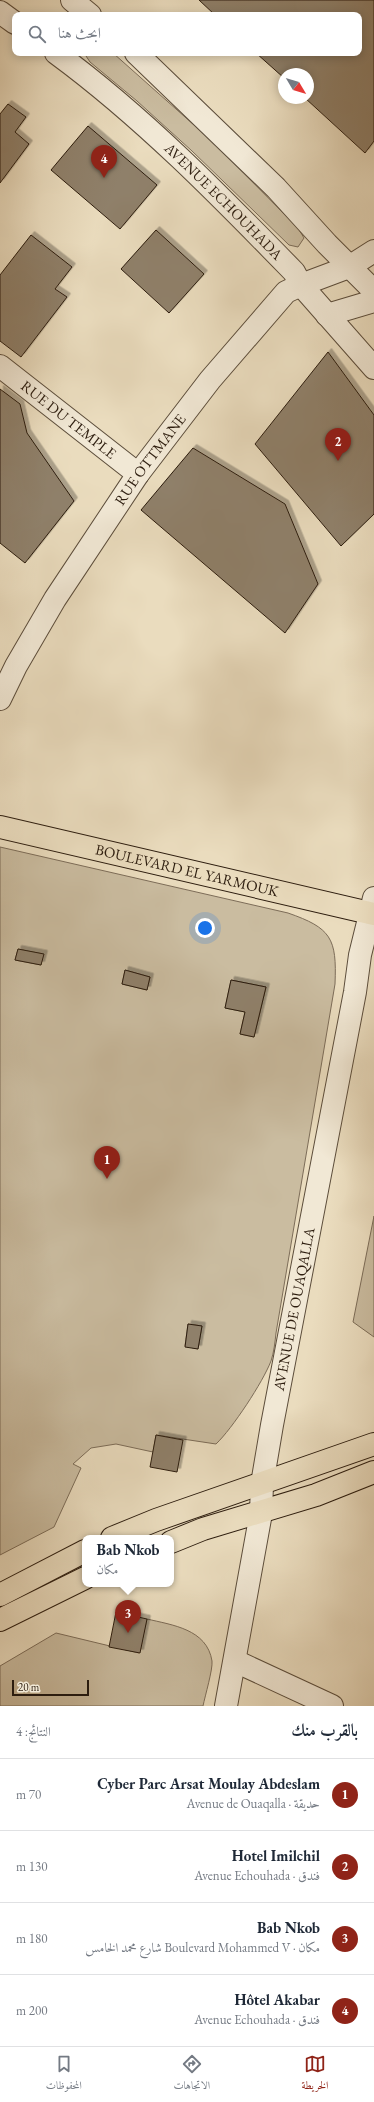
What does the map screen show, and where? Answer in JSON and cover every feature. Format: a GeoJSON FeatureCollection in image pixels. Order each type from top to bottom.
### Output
{"type":"FeatureCollection","features":[{"type":"Feature","properties":{"kind":"main road","name":"BOULEVARD EL YARMOUK"},"geometry":{"type":"LineString","coordinates":[[0,827],[372,908]]}},
{"type":"Feature","properties":{"kind":"main road"},"geometry":{"type":"LineString","coordinates":[[119,1535],[156,1520],[374,1444]]}},
{"type":"Feature","properties":{"kind":"main road"},"geometry":{"type":"LineString","coordinates":[[174,1541],[203,1529],[261,1513],[316,1495],[374,1472]]}},
{"type":"Feature","properties":{"kind":"main road"},"geometry":{"type":"LineString","coordinates":[[0,1595],[82,1553]]}},
{"type":"Feature","properties":{"kind":"main road"},"geometry":{"type":"LineString","coordinates":[[0,1620],[82,1579]]}},
{"type":"Feature","properties":{"kind":"street"},"geometry":{"type":"LineString","coordinates":[[72,0],[86,12]]}},
{"type":"Feature","properties":{"kind":"street"},"geometry":{"type":"LineString","coordinates":[[0,12],[12,21]]}},
{"type":"Feature","properties":{"kind":"street","name":"AVENUE ECHOUHADA"},"geometry":{"type":"LineString","coordinates":[[60,56],[176,153],[294,272],[301,284],[374,368]]}},
{"type":"Feature","properties":{"kind":"street"},"geometry":{"type":"LineString","coordinates":[[139,56],[276,188],[374,291]]}},
{"type":"Feature","properties":{"kind":"street","name":"RUE OTTMANE"},"geometry":{"type":"LineString","coordinates":[[0,699],[16,666],[55,599],[138,474],[210,380],[286,292],[301,284],[349,266],[374,251]]}},
{"type":"Feature","properties":{"kind":"street"},"geometry":{"type":"LineString","coordinates":[[327,315],[374,301]]}},
{"type":"Feature","properties":{"kind":"street","name":"RUE DU TEMPLE"},"geometry":{"type":"LineString","coordinates":[[0,366],[138,474]]}},
{"type":"Feature","properties":{"kind":"street","name":"AVENUE DE OUAQALLA"},"geometry":{"type":"LineString","coordinates":[[226,1706],[261,1513],[262,1484],[360,955],[372,908]]}},
{"type":"Feature","properties":{"kind":"street"},"geometry":{"type":"LineString","coordinates":[[235,1661],[332,1706]]}},
{"type":"Feature","properties":{"kind":"shaded area"},"geometry":{"type":"Polygon","coordinates":[[[86,56],[116,56],[212,141],[298,228],[304,238],[298,247],[289,245],[192,151],[137,101],[90,62],[86,56]]]}},
{"type":"Feature","properties":{"kind":"shaded area"},"geometry":{"type":"Polygon","coordinates":[[[0,847],[288,913],[302,918],[322,930],[332,945],[335,956],[335,984],[274,1351],[267,1370],[254,1393],[238,1417],[216,1444],[156,1435],[153,1452],[116,1444],[91,1448],[73,1464],[81,1468],[54,1527],[0,1555],[0,847]],[[18,949],[15,960],[41,965],[43,954],[18,949]],[[125,970],[122,984],[147,990],[150,977],[125,970]],[[231,980],[225,1008],[245,1012],[240,1034],[254,1037],[266,987],[231,980]],[[188,1324],[185,1346],[198,1349],[202,1326],[188,1324]]]}},
{"type":"Feature","properties":{"kind":"shaded area"},"geometry":{"type":"Polygon","coordinates":[[[374,1216],[374,1337],[353,1322],[374,1216]]]}},
{"type":"Feature","properties":{"kind":"shaded area"},"geometry":{"type":"Polygon","coordinates":[[[147,1619],[177,1626],[187,1630],[196,1635],[209,1650],[212,1665],[203,1706],[0,1706],[0,1666],[56,1633],[139,1653],[147,1619]]]}},
{"type":"Feature","properties":{"kind":"building"},"geometry":{"type":"Polygon","coordinates":[[[199,0],[374,0],[374,141],[365,153],[312,104],[314,104],[314,68],[278,68],[278,73],[259,56],[362,56],[362,12],[212,12],[199,0]]]}},
{"type":"Feature","properties":{"kind":"building"},"geometry":{"type":"Polygon","coordinates":[[[8,104],[26,117],[15,132],[29,144],[0,183],[0,114],[8,104]]]}},
{"type":"Feature","properties":{"kind":"building"},"geometry":{"type":"Polygon","coordinates":[[[88,126],[157,185],[120,229],[51,170],[88,126]]]}},
{"type":"Feature","properties":{"kind":"building"},"geometry":{"type":"Polygon","coordinates":[[[156,230],[204,274],[169,313],[121,269],[156,230]]]}},
{"type":"Feature","properties":{"kind":"building"},"geometry":{"type":"Polygon","coordinates":[[[31,235],[72,267],[55,289],[67,297],[21,357],[0,341],[0,275],[31,235]]]}},
{"type":"Feature","properties":{"kind":"building"},"geometry":{"type":"Polygon","coordinates":[[[328,352],[374,415],[374,514],[341,546],[255,444],[328,352]]]}},
{"type":"Feature","properties":{"kind":"building"},"geometry":{"type":"Polygon","coordinates":[[[0,389],[20,404],[27,433],[74,501],[25,563],[0,543],[0,389]]]}},
{"type":"Feature","properties":{"kind":"building"},"geometry":{"type":"Polygon","coordinates":[[[193,448],[285,504],[318,584],[285,633],[141,510],[193,448]]]}},
{"type":"Feature","properties":{"kind":"building"},"geometry":{"type":"Polygon","coordinates":[[[18,949],[44,954],[41,965],[15,960],[18,949]]]}},
{"type":"Feature","properties":{"kind":"building"},"geometry":{"type":"Polygon","coordinates":[[[125,970],[150,977],[147,990],[122,984],[125,970]]]}},
{"type":"Feature","properties":{"kind":"building"},"geometry":{"type":"Polygon","coordinates":[[[231,980],[266,987],[254,1037],[240,1034],[245,1012],[225,1008],[231,980]]]}},
{"type":"Feature","properties":{"kind":"building"},"geometry":{"type":"Polygon","coordinates":[[[188,1324],[202,1326],[198,1349],[185,1347],[188,1324]]]}},
{"type":"Feature","properties":{"kind":"building"},"geometry":{"type":"Polygon","coordinates":[[[156,1435],[183,1440],[177,1472],[150,1467],[156,1435]]]}},
{"type":"Feature","properties":{"kind":"building"},"geometry":{"type":"Polygon","coordinates":[[[116,1612],[147,1619],[140,1653],[109,1647],[116,1612]]]}},
{"type":"Feature","properties":{"kind":"place","name":"Hôtel Akabar"},"geometry":{"type":"Point","coordinates":[104,178]}},
{"type":"Feature","properties":{"kind":"place","name":"Hotel Imilchil"},"geometry":{"type":"Point","coordinates":[338,461]}},
{"type":"Feature","properties":{"kind":"place","name":"Cyber Parc Arsat Moulay Abdeslam"},"geometry":{"type":"Point","coordinates":[107,1179]}},
{"type":"Feature","properties":{"kind":"place","name":"Bab Nkob"},"geometry":{"type":"Point","coordinates":[128,1633]}}]}
